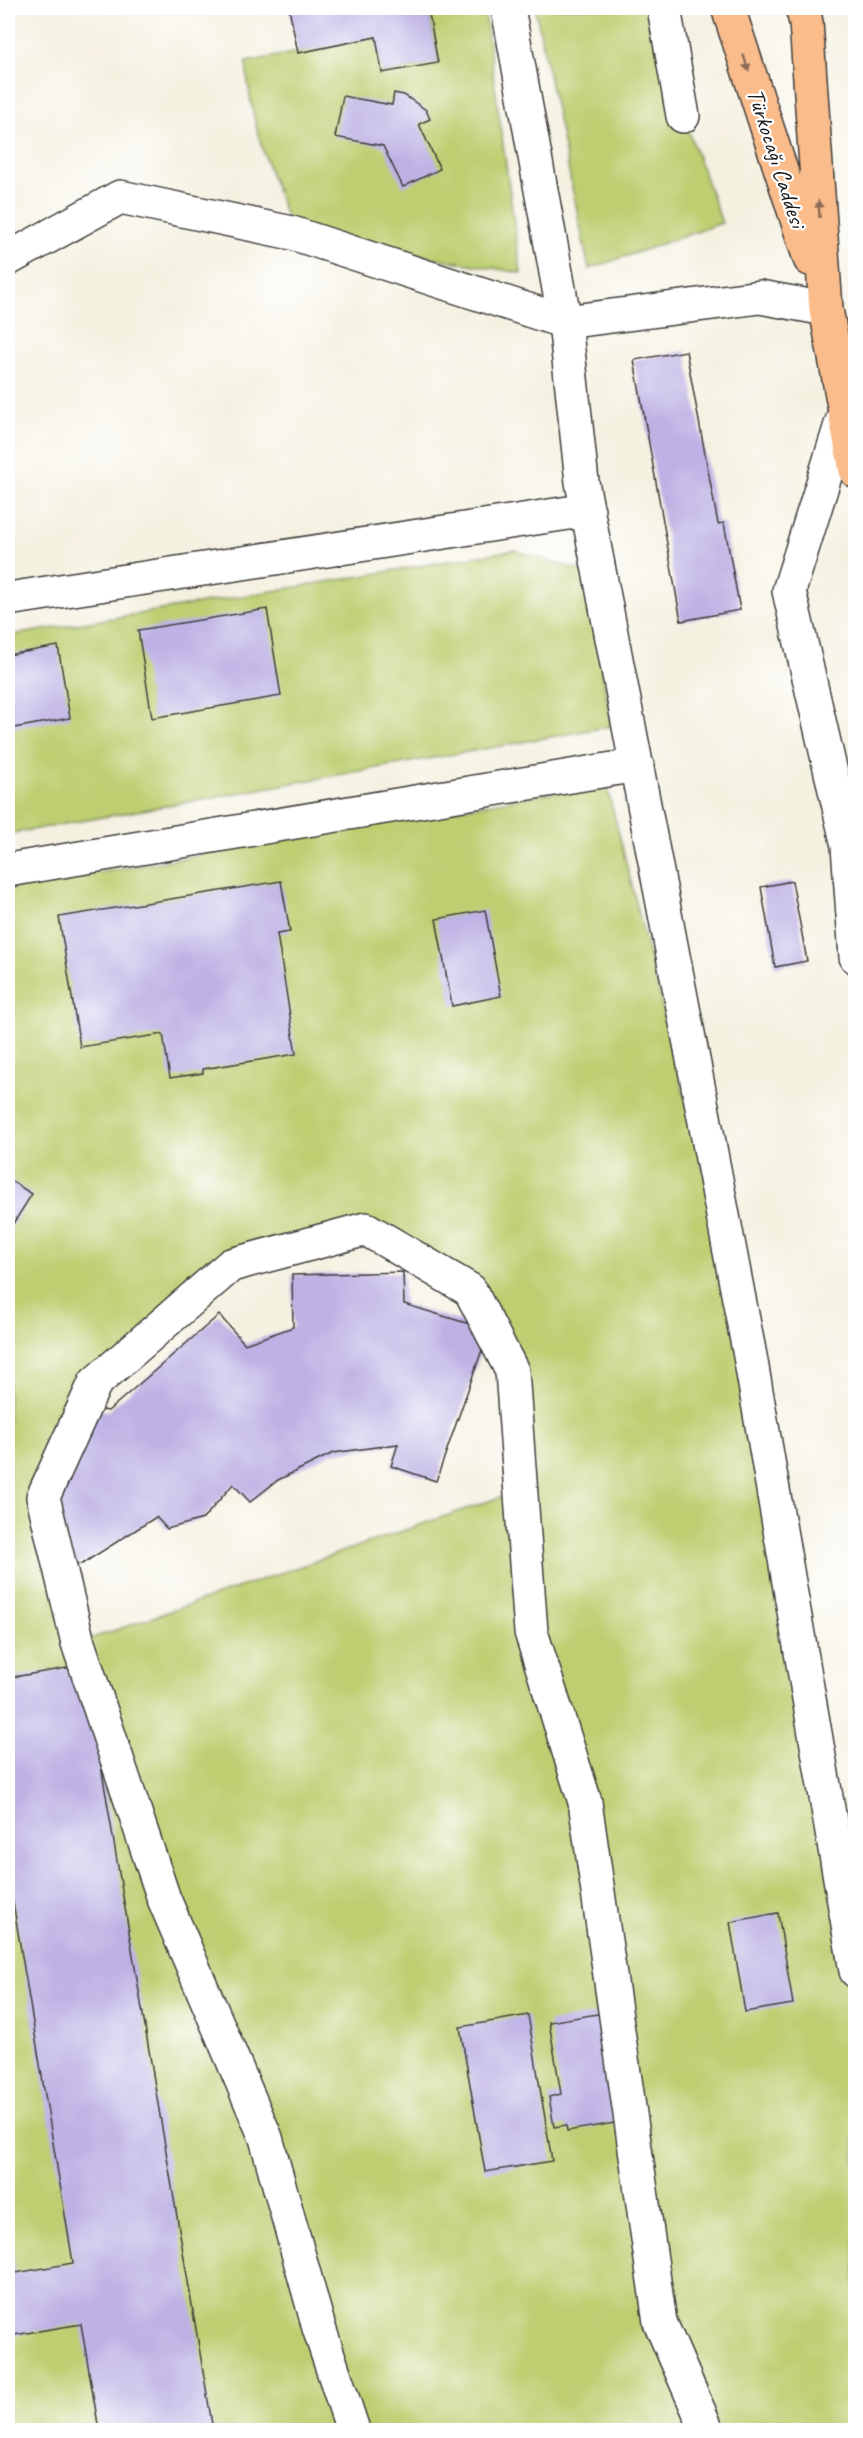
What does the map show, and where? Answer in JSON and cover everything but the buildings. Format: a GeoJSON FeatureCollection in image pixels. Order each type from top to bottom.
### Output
{"type":"FeatureCollection","features":[{"type":"Feature","properties":{"kind":"main road","name":"Türkocağı Caddesi"},"geometry":{"type":"LineString","coordinates":[[728,8],[826,309]]}},
{"type":"Feature","properties":{"kind":"main road","name":"Türkocağı Caddesi"},"geometry":{"type":"LineString","coordinates":[[806,12],[826,309],[855,471]]}},
{"type":"Feature","properties":{"kind":"lane"},"geometry":{"type":"LineString","coordinates":[[508,8],[565,322],[582,482],[750,1356],[855,1971]]}},
{"type":"Feature","properties":{"kind":"lane"},"geometry":{"type":"LineString","coordinates":[[664,8],[683,116]]}},
{"type":"Feature","properties":{"kind":"lane"},"geometry":{"type":"LineString","coordinates":[[8,259],[120,197],[292,233],[565,322],[760,297],[826,309]]}},
{"type":"Feature","properties":{"kind":"lane"},"geometry":{"type":"LineString","coordinates":[[845,412],[789,591],[848,846],[855,957]]}},
{"type":"Feature","properties":{"kind":"lane"},"geometry":{"type":"LineString","coordinates":[[8,599],[588,510]]}},
{"type":"Feature","properties":{"kind":"lane"},"geometry":{"type":"LineString","coordinates":[[8,870],[637,765]]}},
{"type":"Feature","properties":{"kind":"lane"},"geometry":{"type":"LineString","coordinates":[[353,2430],[319,2328],[266,2138],[164,1899],[86,1666],[43,1497],[95,1383],[231,1265],[366,1229],[471,1290],[512,1371],[531,1632],[585,1802],[660,2322],[707,2430]]}},
{"type":"Feature","properties":{"kind":"green space"},"geometry":{"type":"Polygon","coordinates":[[[428,8],[484,8],[521,273],[292,233],[269,170],[252,107],[246,62],[376,37],[383,73],[438,62],[428,8]]]}},
{"type":"Feature","properties":{"kind":"green space"},"geometry":{"type":"Polygon","coordinates":[[[535,8],[664,8],[683,116],[722,223],[589,269],[535,8]]]}},
{"type":"Feature","properties":{"kind":"green space"},"geometry":{"type":"Polygon","coordinates":[[[514,550],[585,572],[612,726],[8,834],[8,636],[514,550]]]}},
{"type":"Feature","properties":{"kind":"green space"},"geometry":{"type":"Polygon","coordinates":[[[606,783],[750,1356],[855,1971],[855,2430],[8,2430],[8,889],[606,783]],[[366,1229],[231,1265],[95,1383],[43,1497],[78,1643],[521,1490],[512,1371],[470,1290],[366,1229]]]}}]}
